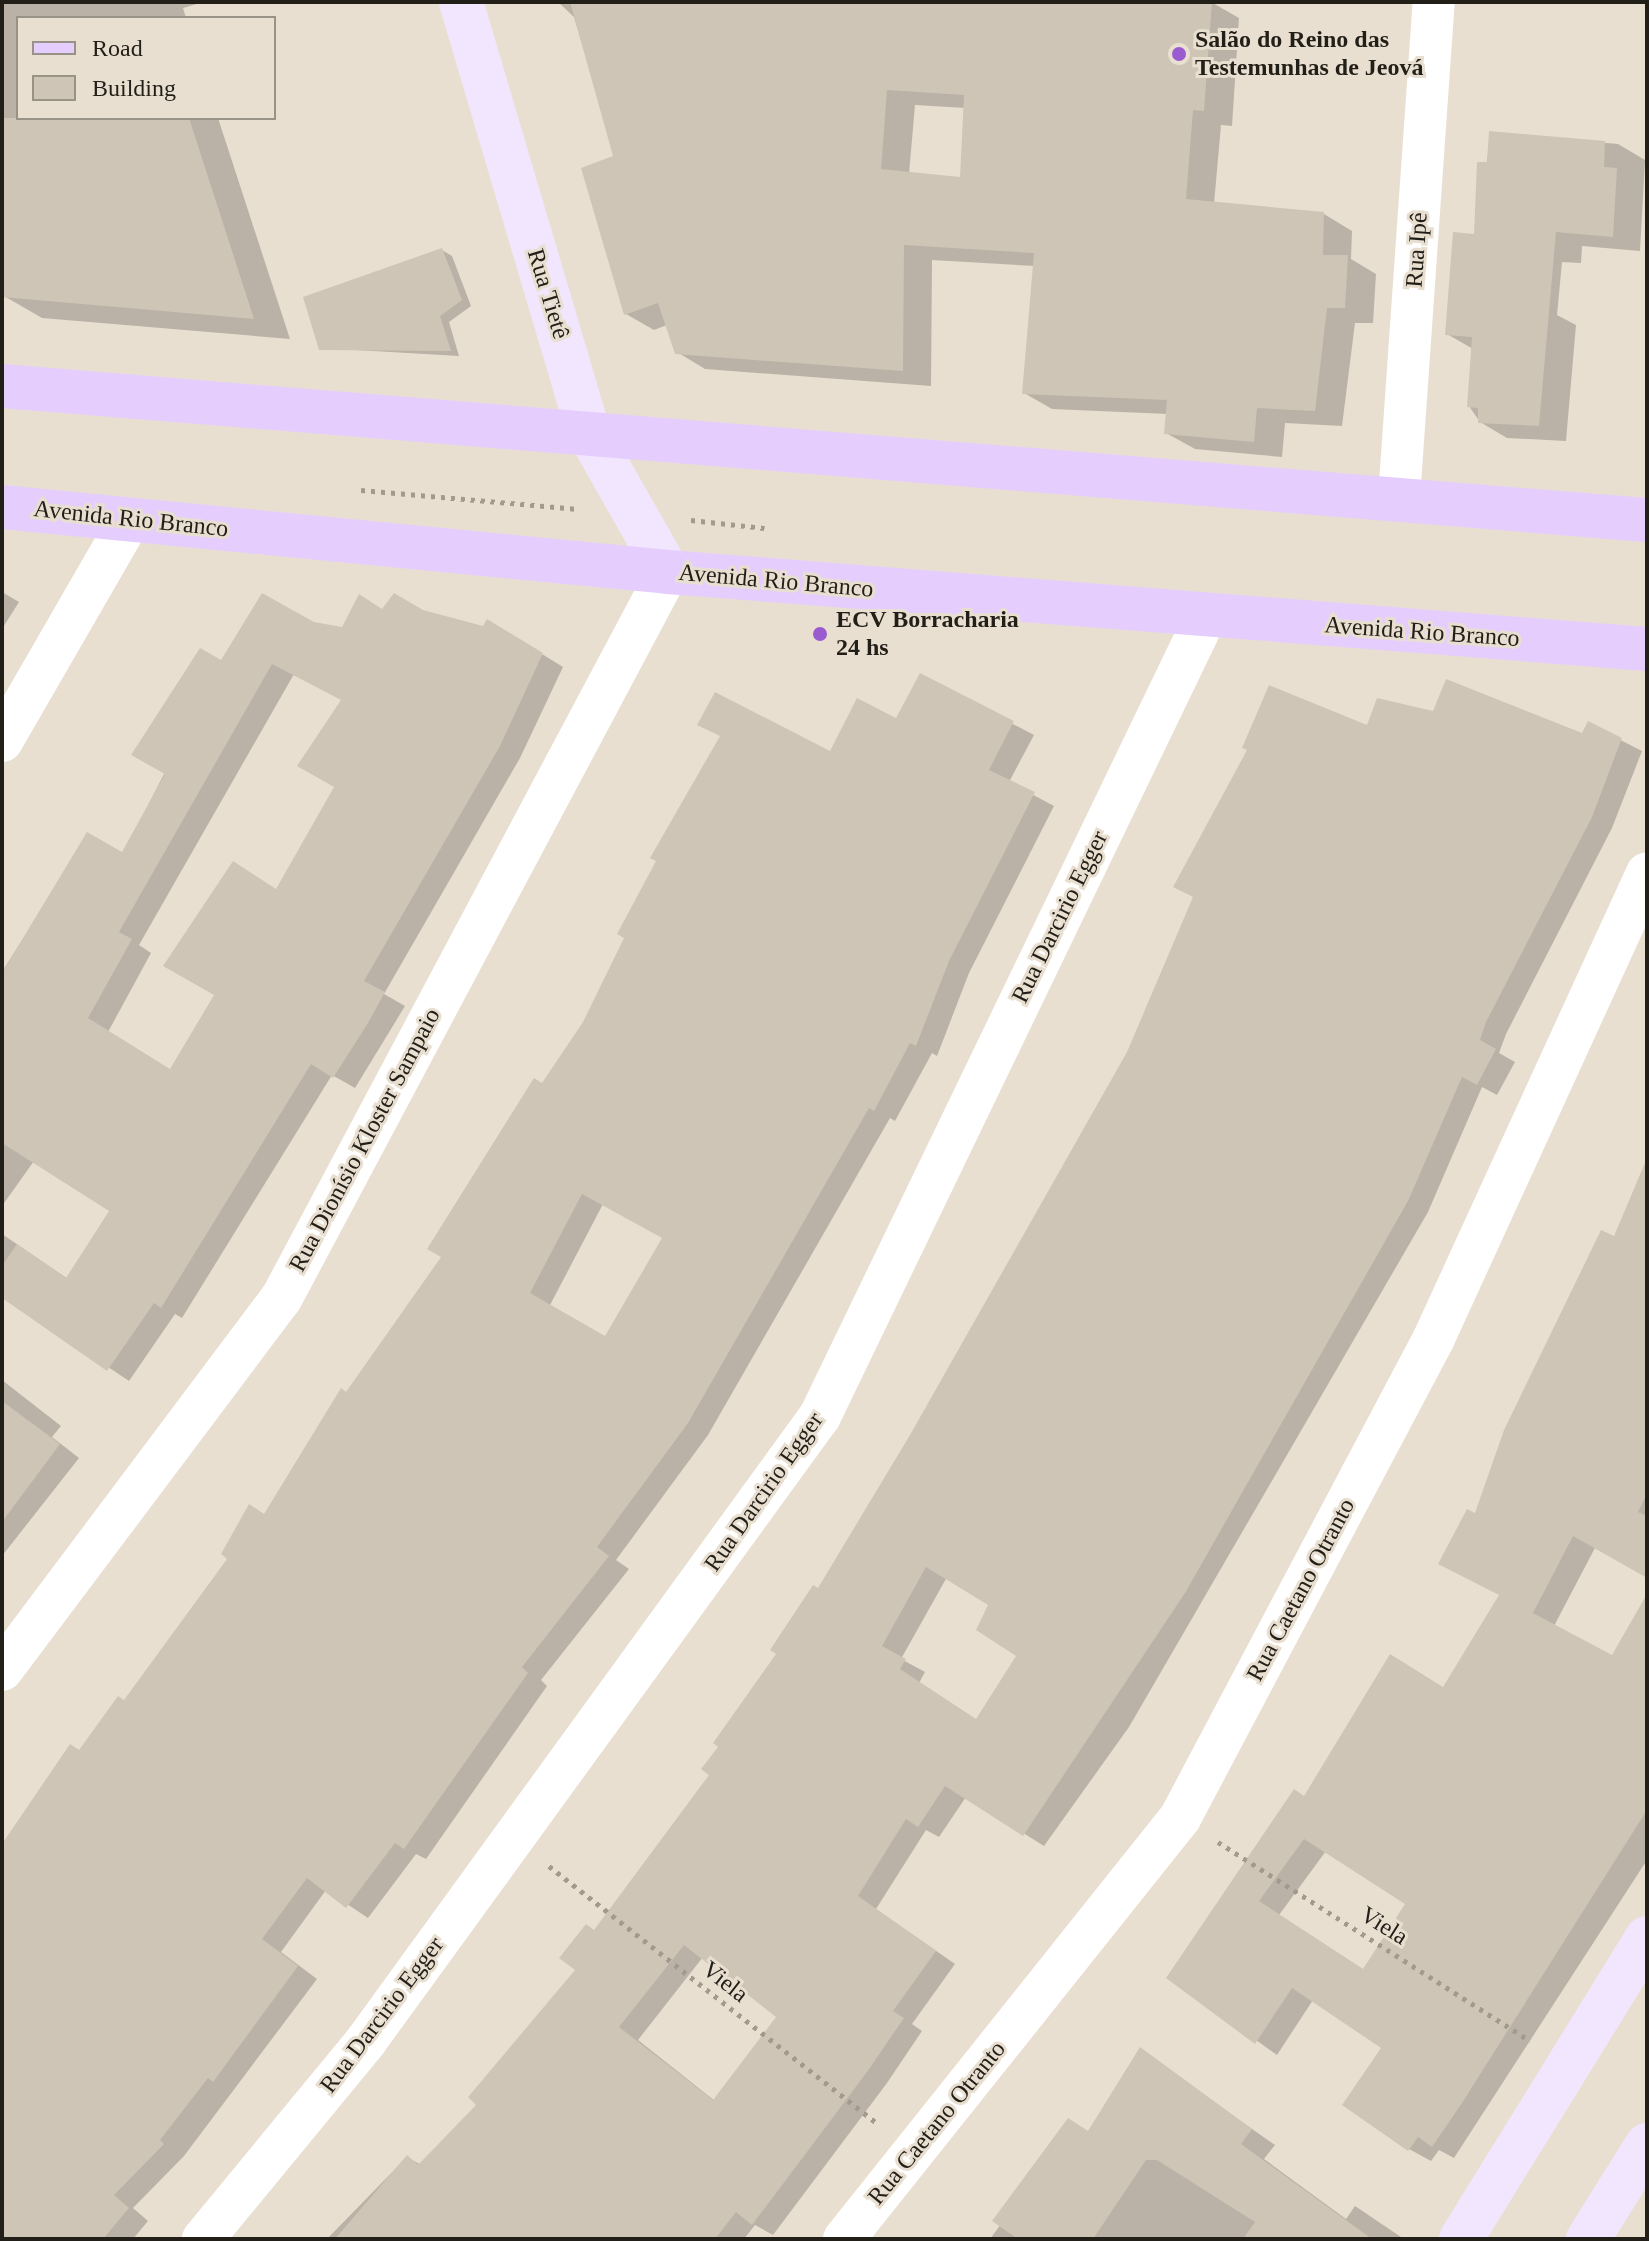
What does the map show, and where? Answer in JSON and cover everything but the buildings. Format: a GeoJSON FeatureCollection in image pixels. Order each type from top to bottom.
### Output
{"type":"FeatureCollection","features":[{"type":"Feature","properties":{"kind":"main road"},"geometry":{"type":"LineString","coordinates":[[2,386],[1647,520]]}},
{"type":"Feature","properties":{"kind":"main road","name":"Avenida Rio Branco"},"geometry":{"type":"LineString","coordinates":[[2,507],[668,572],[1647,649]]}},
{"type":"Feature","properties":{"kind":"street","name":"Rua Tietê"},"geometry":{"type":"LineString","coordinates":[[461,2],[589,433],[668,572]]}},
{"type":"Feature","properties":{"kind":"street","name":"Rua Ipê"},"geometry":{"type":"LineString","coordinates":[[1399,498],[1434,2]]}},
{"type":"Feature","properties":{"kind":"street"},"geometry":{"type":"LineString","coordinates":[[2,741],[130,519]]}},
{"type":"Feature","properties":{"kind":"street","name":"Rua Dionísio Kloster Sampaio"},"geometry":{"type":"LineString","coordinates":[[2,1670],[281,1299],[668,572]]}},
{"type":"Feature","properties":{"kind":"street","name":"Rua Darcirio Egger"},"geometry":{"type":"LineString","coordinates":[[203,2239],[366,2041],[820,1416],[1206,616]]}},
{"type":"Feature","properties":{"kind":"street","name":"Rua Caetano Otranto"},"geometry":{"type":"LineString","coordinates":[[844,2239],[1180,1818],[1434,1338],[1647,873]]}},
{"type":"Feature","properties":{"kind":"street"},"geometry":{"type":"LineString","coordinates":[[1461,2239],[1647,1938]]}},
{"type":"Feature","properties":{"kind":"street"},"geometry":{"type":"LineString","coordinates":[[1588,2239],[1647,2145]]}},
{"type":"Feature","properties":{"kind":"path"},"geometry":{"type":"LineString","coordinates":[[351,489],[776,529]]}},
{"type":"Feature","properties":{"kind":"path","name":"Viela"},"geometry":{"type":"LineString","coordinates":[[1180,1818],[1568,2065]]}},
{"type":"Feature","properties":{"kind":"path","name":"Viela"},"geometry":{"type":"LineString","coordinates":[[514,1838],[915,2153]]}},
{"type":"Feature","properties":{"kind":"place","name":"Salão do Reino das Testemunhas de Jeová"},"geometry":{"type":"Point","coordinates":[1179,54]}},
{"type":"Feature","properties":{"kind":"place","name":"ECV Borracharia 24 hs"},"geometry":{"type":"Point","coordinates":[820,634]}}]}
